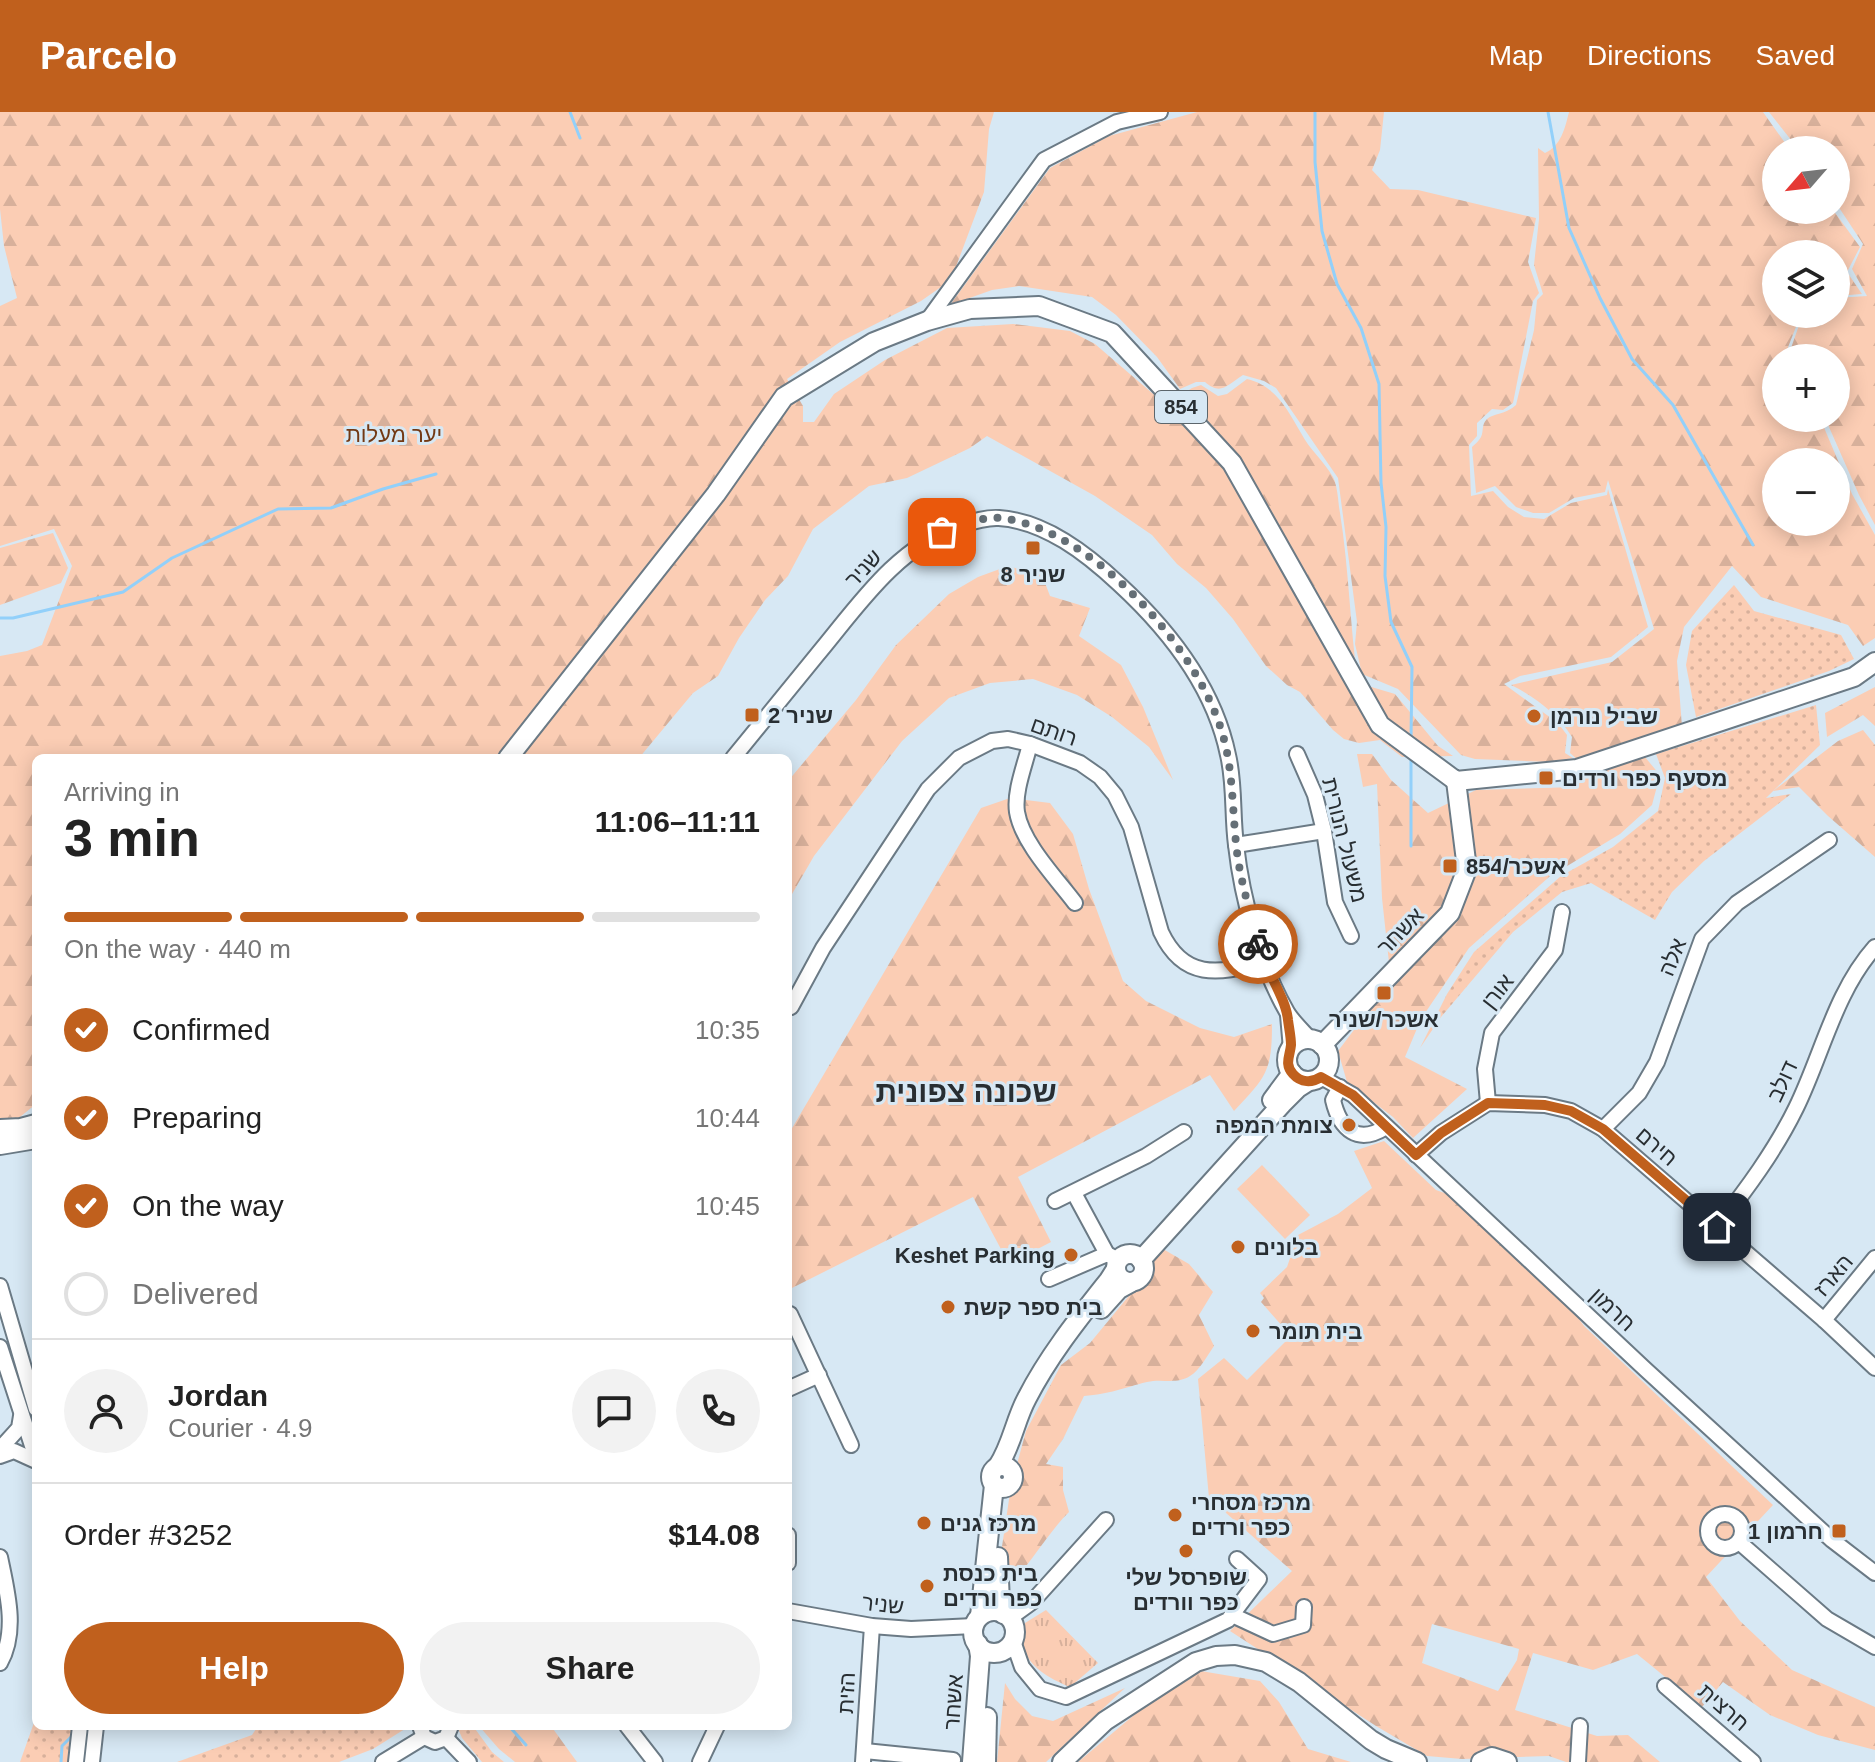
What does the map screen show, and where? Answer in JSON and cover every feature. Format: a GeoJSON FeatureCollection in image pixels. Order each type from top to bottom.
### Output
{"type":"FeatureCollection","features":[{"type":"Feature","properties":{"kind":"main road","name":"854"},"geometry":{"type":"LineString","coordinates":[[511,754],[716,494],[784,397],[874,342],[927,321],[970,309],[1039,306],[1112,333],[1232,463],[1380,725],[1456,781]]}},
{"type":"Feature","properties":{"kind":"main road"},"geometry":{"type":"LineString","coordinates":[[1456,781],[1577,769],[1854,677],[1875,662]]}},
{"type":"Feature","properties":{"kind":"main road","name":"אשחר"},"geometry":{"type":"LineString","coordinates":[[1316,1042],[1450,913],[1467,869],[1456,781]]}},
{"type":"Feature","properties":{"kind":"main road"},"geometry":{"type":"LineString","coordinates":[[1302,1040],[1316,1042],[1329,1061],[1307,1077],[1287,1061],[1291,1049],[1302,1040]]}},
{"type":"Feature","properties":{"kind":"main road","name":"אשחר"},"geometry":{"type":"LineString","coordinates":[[972,1762],[982,1635],[1006,1454],[1025,1401],[1056,1349],[1123,1259],[1259,1116],[1307,1077]]}},
{"type":"Feature","properties":{"kind":"main road"},"geometry":{"type":"LineString","coordinates":[[0,1129],[32,1125]]}},
{"type":"Feature","properties":{"kind":"main road"},"geometry":{"type":"LineString","coordinates":[[0,1145],[32,1140]]}},
{"type":"Feature","properties":{"kind":"main road","name":"אשחר"},"geometry":{"type":"LineString","coordinates":[[1013,1641],[1015,1633],[1007,1616],[997,1568],[1003,1477],[1033,1407],[1068,1347],[1112,1296],[1142,1276],[1144,1268],[1123,1259]]}},
{"type":"Feature","properties":{"kind":"main road"},"geometry":{"type":"LineString","coordinates":[[1007,1616],[991,1611],[982,1635],[1008,1647],[1013,1641]]}},
{"type":"Feature","properties":{"kind":"main road","name":"אשחר"},"geometry":{"type":"LineString","coordinates":[[982,1635],[991,1660],[986,1762]]}},
{"type":"Feature","properties":{"kind":"main road"},"geometry":{"type":"LineString","coordinates":[[1062,1762],[1105,1721],[1196,1662],[1235,1655],[1266,1662],[1283,1671],[1371,1740],[1417,1762]]}},
{"type":"Feature","properties":{"kind":"main road"},"geometry":{"type":"LineString","coordinates":[[1481,1762],[1492,1757],[1507,1762]]}},
{"type":"Feature","properties":{"kind":"street"},"geometry":{"type":"LineString","coordinates":[[927,321],[1044,160],[1117,122],[1160,112]]}},
{"type":"Feature","properties":{"kind":"street","name":"שניר"},"geometry":{"type":"LineString","coordinates":[[736,754],[875,585],[903,557],[942,532],[973,521],[999,518],[1037,527],[1077,548],[1145,608],[1173,641],[1198,678],[1221,726],[1229,756],[1236,845],[1263,963],[1288,1015],[1316,1042]]}},
{"type":"Feature","properties":{"kind":"street","name":"רותם"},"geometry":{"type":"LineString","coordinates":[[792,1005],[823,948],[928,789],[959,758],[992,741],[1008,739],[1080,763],[1100,777],[1115,795],[1131,827],[1161,932],[1169,948],[1181,961],[1201,970],[1223,972],[1263,963]]}},
{"type":"Feature","properties":{"kind":"street"},"geometry":{"type":"LineString","coordinates":[[1030,744],[1018,795],[1017,814],[1038,855],[1075,903]]}},
{"type":"Feature","properties":{"kind":"street","name":"משעול הנורית"},"geometry":{"type":"LineString","coordinates":[[1297,754],[1315,795],[1335,902],[1351,936]]}},
{"type":"Feature","properties":{"kind":"street"},"geometry":{"type":"LineString","coordinates":[[1236,845],[1324,831]]}},
{"type":"Feature","properties":{"kind":"street","name":"אלה"},"geometry":{"type":"LineString","coordinates":[[1603,1129],[1639,1093],[1657,1062],[1702,939],[1737,903],[1829,840]]}},
{"type":"Feature","properties":{"kind":"street","name":"אורן"},"geometry":{"type":"LineString","coordinates":[[1488,1103],[1485,1069],[1492,1033],[1555,950],[1562,912]]}},
{"type":"Feature","properties":{"kind":"street","name":"דולב"},"geometry":{"type":"LineString","coordinates":[[1717,1227],[1745,1191],[1796,1109],[1836,1011],[1857,971],[1875,947]]}},
{"type":"Feature","properties":{"kind":"street","name":"שניר"},"geometry":{"type":"LineString","coordinates":[[1288,1015],[1291,1049]]}},
{"type":"Feature","properties":{"kind":"street","name":"חרמון"},"geometry":{"type":"LineString","coordinates":[[1307,1077],[1340,1087],[1353,1095],[1773,1486],[1832,1540],[1875,1573]]}},
{"type":"Feature","properties":{"kind":"street"},"geometry":{"type":"LineString","coordinates":[[1340,1087],[1333,1100],[1335,1111],[1342,1124],[1352,1133],[1366,1136],[1386,1127]]}},
{"type":"Feature","properties":{"kind":"street"},"geometry":{"type":"LineString","coordinates":[[1416,1155],[1441,1133],[1488,1103]]}},
{"type":"Feature","properties":{"kind":"street","name":"חירם"},"geometry":{"type":"LineString","coordinates":[[1488,1103],[1545,1105],[1571,1111],[1603,1129],[1875,1368]]}},
{"type":"Feature","properties":{"kind":"street"},"geometry":{"type":"LineString","coordinates":[[1055,1201],[1146,1156],[1184,1132]]}},
{"type":"Feature","properties":{"kind":"street"},"geometry":{"type":"LineString","coordinates":[[1049,1279],[1123,1259],[1074,1193]]}},
{"type":"Feature","properties":{"kind":"street","name":"הארז"},"geometry":{"type":"LineString","coordinates":[[1824,1320],[1875,1258]]}},
{"type":"Feature","properties":{"kind":"street"},"geometry":{"type":"LineString","coordinates":[[0,1286],[32,1395]]}},
{"type":"Feature","properties":{"kind":"street"},"geometry":{"type":"LineString","coordinates":[[792,1318],[851,1445]]}},
{"type":"Feature","properties":{"kind":"street"},"geometry":{"type":"LineString","coordinates":[[0,1347],[32,1448]]}},
{"type":"Feature","properties":{"kind":"street"},"geometry":{"type":"LineString","coordinates":[[792,1387],[819,1375]]}},
{"type":"Feature","properties":{"kind":"street"},"geometry":{"type":"LineString","coordinates":[[0,1449],[19,1428],[21,1416]]}},
{"type":"Feature","properties":{"kind":"street"},"geometry":{"type":"LineString","coordinates":[[0,1456],[14,1451],[32,1458]]}},
{"type":"Feature","properties":{"kind":"street"},"geometry":{"type":"LineString","coordinates":[[1007,1616],[1032,1602],[1106,1520]]}},
{"type":"Feature","properties":{"kind":"street"},"geometry":{"type":"LineString","coordinates":[[1739,1542],[1827,1619],[1873,1641]]}},
{"type":"Feature","properties":{"kind":"street"},"geometry":{"type":"LineString","coordinates":[[0,1557],[9,1622],[8,1648],[0,1663]]}},
{"type":"Feature","properties":{"kind":"street"},"geometry":{"type":"LineString","coordinates":[[1013,1641],[1022,1667],[1040,1689],[1066,1697],[1228,1620],[1259,1579],[1237,1559]]}},
{"type":"Feature","properties":{"kind":"street"},"geometry":{"type":"LineString","coordinates":[[1232,1615],[1273,1634],[1303,1625],[1304,1607]]}},
{"type":"Feature","properties":{"kind":"street","name":"שניר"},"geometry":{"type":"LineString","coordinates":[[792,1612],[872,1626],[982,1635]]}},
{"type":"Feature","properties":{"kind":"street","name":"הזית"},"geometry":{"type":"LineString","coordinates":[[864,1757],[872,1626]]}},
{"type":"Feature","properties":{"kind":"street","name":"חרצית"},"geometry":{"type":"LineString","coordinates":[[1665,1686],[1753,1762]]}},
{"type":"Feature","properties":{"kind":"street"},"geometry":{"type":"LineString","coordinates":[[1578,1762],[1580,1726]]}},
{"type":"Feature","properties":{"kind":"street"},"geometry":{"type":"LineString","coordinates":[[76,1762],[80,1730]]}},
{"type":"Feature","properties":{"kind":"street"},"geometry":{"type":"LineString","coordinates":[[92,1762],[96,1730]]}},
{"type":"Feature","properties":{"kind":"street"},"geometry":{"type":"LineString","coordinates":[[630,1730],[655,1762]]}},
{"type":"Feature","properties":{"kind":"street"},"geometry":{"type":"LineString","coordinates":[[700,1762],[715,1730]]}},
{"type":"Feature","properties":{"kind":"street"},"geometry":{"type":"LineString","coordinates":[[383,1762],[422,1731],[435,1742],[449,1732],[469,1762]]}},
{"type":"Feature","properties":{"kind":"street"},"geometry":{"type":"LineString","coordinates":[[864,1757],[953,1760]]}},
{"type":"Feature","properties":{"kind":"green space","name":"יער מעלות"},"geometry":{"type":"Polygon","coordinates":[[[0,112],[994,112],[989,129],[984,192],[951,280],[921,301],[840,342],[787,379],[803,406],[803,422],[814,422],[834,394],[885,360],[947,328],[1013,324],[1070,331],[1095,344],[1166,405],[1201,385],[1218,396],[1227,394],[1247,379],[1257,382],[1280,400],[1335,481],[1358,683],[1395,694],[1438,746],[1453,756],[1402,757],[1380,740],[1359,743],[1344,739],[1300,692],[1266,666],[1233,619],[1152,535],[1095,496],[987,436],[970,448],[907,478],[869,486],[813,529],[788,576],[765,600],[718,676],[693,693],[642,754],[32,754],[32,1107],[15,1121],[0,1121],[0,656],[42,645],[72,566],[54,529],[0,546],[0,306],[17,298],[4,246],[0,209],[0,112]]]}},
{"type":"Feature","properties":{"kind":"green space"},"geometry":{"type":"Polygon","coordinates":[[[1197,112],[1384,112],[1380,150],[1372,170],[1390,189],[1418,190],[1536,218],[1528,262],[1539,293],[1533,301],[1513,403],[1503,410],[1492,409],[1477,423],[1477,436],[1469,445],[1471,496],[1493,491],[1508,507],[1524,517],[1544,519],[1571,503],[1607,495],[1608,489],[1648,627],[1611,657],[1520,676],[1504,684],[1558,723],[1567,735],[1565,753],[1573,758],[1550,762],[1475,759],[1461,755],[1398,689],[1362,674],[1355,644],[1357,622],[1338,478],[1276,388],[1243,375],[1220,389],[1205,382],[1196,382],[1180,389],[1157,357],[1116,315],[1092,297],[1019,286],[992,290],[950,305],[1050,168],[1109,136],[1197,112]]]}},
{"type":"Feature","properties":{"kind":"green space"},"geometry":{"type":"Polygon","coordinates":[[[1569,112],[1763,112],[1780,136],[1762,136],[1762,224],[1843,224],[1860,247],[1850,266],[1850,240],[1762,240],[1762,328],[1796,328],[1789,344],[1762,344],[1762,432],[1826,432],[1833,448],[1762,448],[1762,536],[1850,536],[1850,489],[1875,535],[1875,638],[1863,646],[1848,625],[1761,597],[1732,566],[1684,627],[1677,661],[1682,727],[1634,744],[1660,775],[1652,805],[1620,834],[1549,877],[1469,948],[1421,1019],[1405,1057],[1467,1089],[1413,1138],[1393,1117],[1347,1082],[1338,1051],[1391,981],[1382,898],[1377,784],[1363,787],[1357,754],[1372,754],[1391,780],[1428,813],[1476,790],[1576,787],[1580,762],[1570,753],[1572,737],[1545,707],[1511,685],[1612,662],[1654,629],[1608,480],[1605,492],[1574,498],[1549,513],[1533,513],[1516,507],[1495,486],[1476,493],[1472,447],[1481,437],[1487,419],[1516,405],[1534,330],[1537,300],[1543,294],[1534,265],[1539,219],[1538,148],[1545,153],[1562,136],[1569,112]]]}},
{"type":"Feature","properties":{"kind":"green space"},"geometry":{"type":"Polygon","coordinates":[[[1769,112],[1875,112],[1875,525],[1850,475],[1850,448],[1838,448],[1831,432],[1850,432],[1850,344],[1792,344],[1798,328],[1850,328],[1850,297],[1867,296],[1852,269],[1863,244],[1850,224],[1850,136],[1788,136],[1769,112]]]}},
{"type":"Feature","properties":{"kind":"green space"},"geometry":{"type":"Polygon","coordinates":[[[1850,276],[1862,294],[1850,295],[1850,276]]]}},
{"type":"Feature","properties":{"kind":"green space"},"geometry":{"type":"Polygon","coordinates":[[[53,533],[68,568],[61,583],[0,605],[0,548],[53,533]]]}},
{"type":"Feature","properties":{"kind":"green space"},"geometry":{"type":"Polygon","coordinates":[[[1008,566],[1042,575],[1050,596],[1090,608],[1079,636],[1121,665],[1143,707],[1173,780],[1149,747],[1112,717],[1077,695],[1033,679],[990,683],[949,698],[902,741],[814,856],[792,894],[792,776],[856,700],[896,645],[949,594],[978,577],[1008,566]]]}},
{"type":"Feature","properties":{"kind":"green space"},"geometry":{"type":"Polygon","coordinates":[[[1734,585],[1754,611],[1841,635],[1854,659],[1829,671],[1696,717],[1686,665],[1692,631],[1734,585]]]}},
{"type":"Feature","properties":{"kind":"green space"},"geometry":{"type":"Polygon","coordinates":[[[1875,687],[1875,726],[1863,715],[1827,737],[1825,713],[1875,687]]]}},
{"type":"Feature","properties":{"kind":"green space"},"geometry":{"type":"Polygon","coordinates":[[[1816,705],[1820,745],[1766,798],[1791,794],[1704,861],[1672,892],[1655,920],[1591,883],[1562,892],[1513,932],[1441,1017],[1420,1048],[1447,994],[1474,952],[1561,876],[1613,847],[1658,811],[1665,778],[1656,754],[1816,705]]]}},
{"type":"Feature","properties":{"kind":"green space"},"geometry":{"type":"Polygon","coordinates":[[[1863,730],[1875,745],[1875,857],[1799,787],[1773,791],[1838,741],[1863,730]]]}},
{"type":"Feature","properties":{"kind":"green space"},"geometry":{"type":"Polygon","coordinates":[[[1010,798],[1050,803],[1073,834],[1089,889],[1123,981],[1146,1001],[1200,1028],[1234,1037],[1272,1024],[1271,1053],[1265,1073],[1234,1111],[1210,1075],[1018,1177],[1051,1242],[1009,1264],[973,1197],[792,1288],[792,1128],[981,808],[1010,798]]]}},
{"type":"Feature","properties":{"kind":"green space"},"geometry":{"type":"Polygon","coordinates":[[[1384,1141],[1436,1190],[1461,1199],[1511,1253],[1564,1298],[1584,1326],[1773,1505],[1706,1577],[1740,1621],[1792,1670],[1875,1707],[1875,1750],[1818,1735],[1770,1715],[1723,1682],[1702,1707],[1637,1654],[1593,1670],[1533,1653],[1515,1710],[1597,1736],[1628,1735],[1660,1762],[1566,1762],[1549,1756],[1462,1759],[1427,1756],[1230,1631],[1292,1571],[1209,1498],[1198,1379],[1224,1358],[1247,1380],[1291,1336],[1261,1302],[1264,1298],[1260,1293],[1287,1267],[1298,1235],[1338,1214],[1372,1188],[1354,1151],[1384,1141]],[[1432,1624],[1422,1663],[1498,1691],[1517,1660],[1519,1649],[1432,1624]]]}},
{"type":"Feature","properties":{"kind":"green space"},"geometry":{"type":"Polygon","coordinates":[[[1262,1165],[1310,1215],[1285,1239],[1237,1189],[1262,1165]]]}},
{"type":"Feature","properties":{"kind":"green space"},"geometry":{"type":"Polygon","coordinates":[[[1163,1249],[1189,1264],[1213,1292],[1199,1315],[1214,1346],[1197,1370],[1185,1379],[1153,1381],[1084,1396],[1063,1439],[1046,1464],[1063,1467],[1063,1490],[1069,1512],[1011,1583],[1003,1574],[1000,1560],[1011,1486],[1026,1431],[1061,1365],[1090,1343],[1163,1249]]]}},
{"type":"Feature","properties":{"kind":"green space"},"geometry":{"type":"Polygon","coordinates":[[[1046,1610],[1098,1663],[1070,1687],[1037,1668],[1024,1650],[1025,1623],[1046,1610]]]}},
{"type":"Feature","properties":{"kind":"green space"},"geometry":{"type":"Polygon","coordinates":[[[1189,1669],[1260,1681],[1279,1702],[1308,1749],[1351,1762],[1078,1762],[1189,1669]]]}},
{"type":"Feature","properties":{"kind":"green space"},"geometry":{"type":"Polygon","coordinates":[[[1005,1683],[1032,1716],[1053,1721],[1125,1688],[1046,1762],[997,1762],[1005,1683]]]}},
{"type":"Feature","properties":{"kind":"green space"},"geometry":{"type":"Polygon","coordinates":[[[32,1728],[73,1730],[69,1762],[20,1762],[32,1728]]]}},
{"type":"Feature","properties":{"kind":"green space"},"geometry":{"type":"Polygon","coordinates":[[[255,1730],[403,1730],[373,1749],[339,1762],[177,1762],[252,1735],[255,1730]]]}},
{"type":"Feature","properties":{"kind":"green space"},"geometry":{"type":"Polygon","coordinates":[[[459,1730],[476,1730],[492,1752],[504,1762],[482,1762],[459,1730]]]}},
{"type":"Feature","properties":{"kind":"green space"},"geometry":{"type":"Polygon","coordinates":[[[482,1730],[554,1730],[577,1762],[515,1762],[482,1730]]]}},
{"type":"Feature","properties":{"kind":"waterway"},"geometry":{"type":"LineString","coordinates":[[570,112],[580,138]]}},
{"type":"Feature","properties":{"kind":"waterway"},"geometry":{"type":"LineString","coordinates":[[1315,112],[1315,162],[1322,231],[1337,284],[1361,328],[1379,384],[1381,483],[1386,527],[1385,576],[1391,622],[1412,667],[1411,739]]}},
{"type":"Feature","properties":{"kind":"waterway"},"geometry":{"type":"LineString","coordinates":[[1548,112],[1569,228],[1600,298],[1632,359],[1673,405],[1753,545]]}},
{"type":"Feature","properties":{"kind":"waterway"},"geometry":{"type":"LineString","coordinates":[[0,618],[13,618],[123,592],[172,558],[278,509],[331,508],[436,474]]}},
{"type":"Feature","properties":{"kind":"waterway"},"geometry":{"type":"LineString","coordinates":[[1411,758],[1411,846]]}},
{"type":"Feature","properties":{"kind":"waterway"},"geometry":{"type":"LineString","coordinates":[[513,1730],[526,1745]]}},
{"type":"Feature","properties":{"kind":"waterway"},"geometry":{"type":"LineString","coordinates":[[61,1762],[62,1746],[73,1735]]}},
{"type":"Feature","properties":{"kind":"way so far"},"geometry":{"type":"LineString","coordinates":[[942,532],[973,521],[999,518],[1037,527],[1077,548],[1108,573],[1145,608],[1173,641],[1198,678],[1221,726],[1229,756],[1236,845],[1258,944]]}},
{"type":"Feature","properties":{"kind":"place","name":"שניר 8"},"geometry":{"type":"Point","coordinates":[1033,548]}},
{"type":"Feature","properties":{"kind":"place","name":"שניר 2"},"geometry":{"type":"Point","coordinates":[752,715]}},
{"type":"Feature","properties":{"kind":"place","name":"שביל נורמן"},"geometry":{"type":"Point","coordinates":[1534,716]}},
{"type":"Feature","properties":{"kind":"place","name":"מסעף כפר ורדים"},"geometry":{"type":"Point","coordinates":[1546,778]}},
{"type":"Feature","properties":{"kind":"place","name":"אשכר/854"},"geometry":{"type":"Point","coordinates":[1450,866]}},
{"type":"Feature","properties":{"kind":"place","name":"אשכר/שניר"},"geometry":{"type":"Point","coordinates":[1384,993]}},
{"type":"Feature","properties":{"kind":"place","name":"צומת המפה"},"geometry":{"type":"Point","coordinates":[1349,1125]}},
{"type":"Feature","properties":{"kind":"place","name":"בלונים"},"geometry":{"type":"Point","coordinates":[1238,1247]}},
{"type":"Feature","properties":{"kind":"place","name":"Keshet Parking"},"geometry":{"type":"Point","coordinates":[1071,1255]}},
{"type":"Feature","properties":{"kind":"place","name":"בית ספר קשת"},"geometry":{"type":"Point","coordinates":[948,1307]}},
{"type":"Feature","properties":{"kind":"place","name":"בית תומר"},"geometry":{"type":"Point","coordinates":[1253,1331]}},
{"type":"Feature","properties":{"kind":"place","name":"מרכז מסחרי כפר ורדים"},"geometry":{"type":"Point","coordinates":[1175,1515]}},
{"type":"Feature","properties":{"kind":"place","name":"מרכז גנים"},"geometry":{"type":"Point","coordinates":[924,1523]}},
{"type":"Feature","properties":{"kind":"place","name":"חרמון 1"},"geometry":{"type":"Point","coordinates":[1839,1531]}},
{"type":"Feature","properties":{"kind":"place","name":"שופרסל שלי כפר וורדים"},"geometry":{"type":"Point","coordinates":[1186,1551]}},
{"type":"Feature","properties":{"kind":"place","name":"בית כנסת כפר ורדים"},"geometry":{"type":"Point","coordinates":[927,1586]}},
{"type":"Feature","properties":{"kind":"district","name":"שכונה צפונית"},"geometry":{"type":"Point","coordinates":[966,1092]}},
{"type":"Feature","properties":{"kind":"route"},"geometry":{"type":"LineString","coordinates":[[1258,944],[1263,963],[1288,1015],[1291,1049],[1287,1061],[1292,1073],[1302,1081],[1321,1077],[1353,1095],[1416,1155],[1441,1133],[1488,1103],[1545,1105],[1571,1111],[1603,1129],[1717,1227]]}}]}
